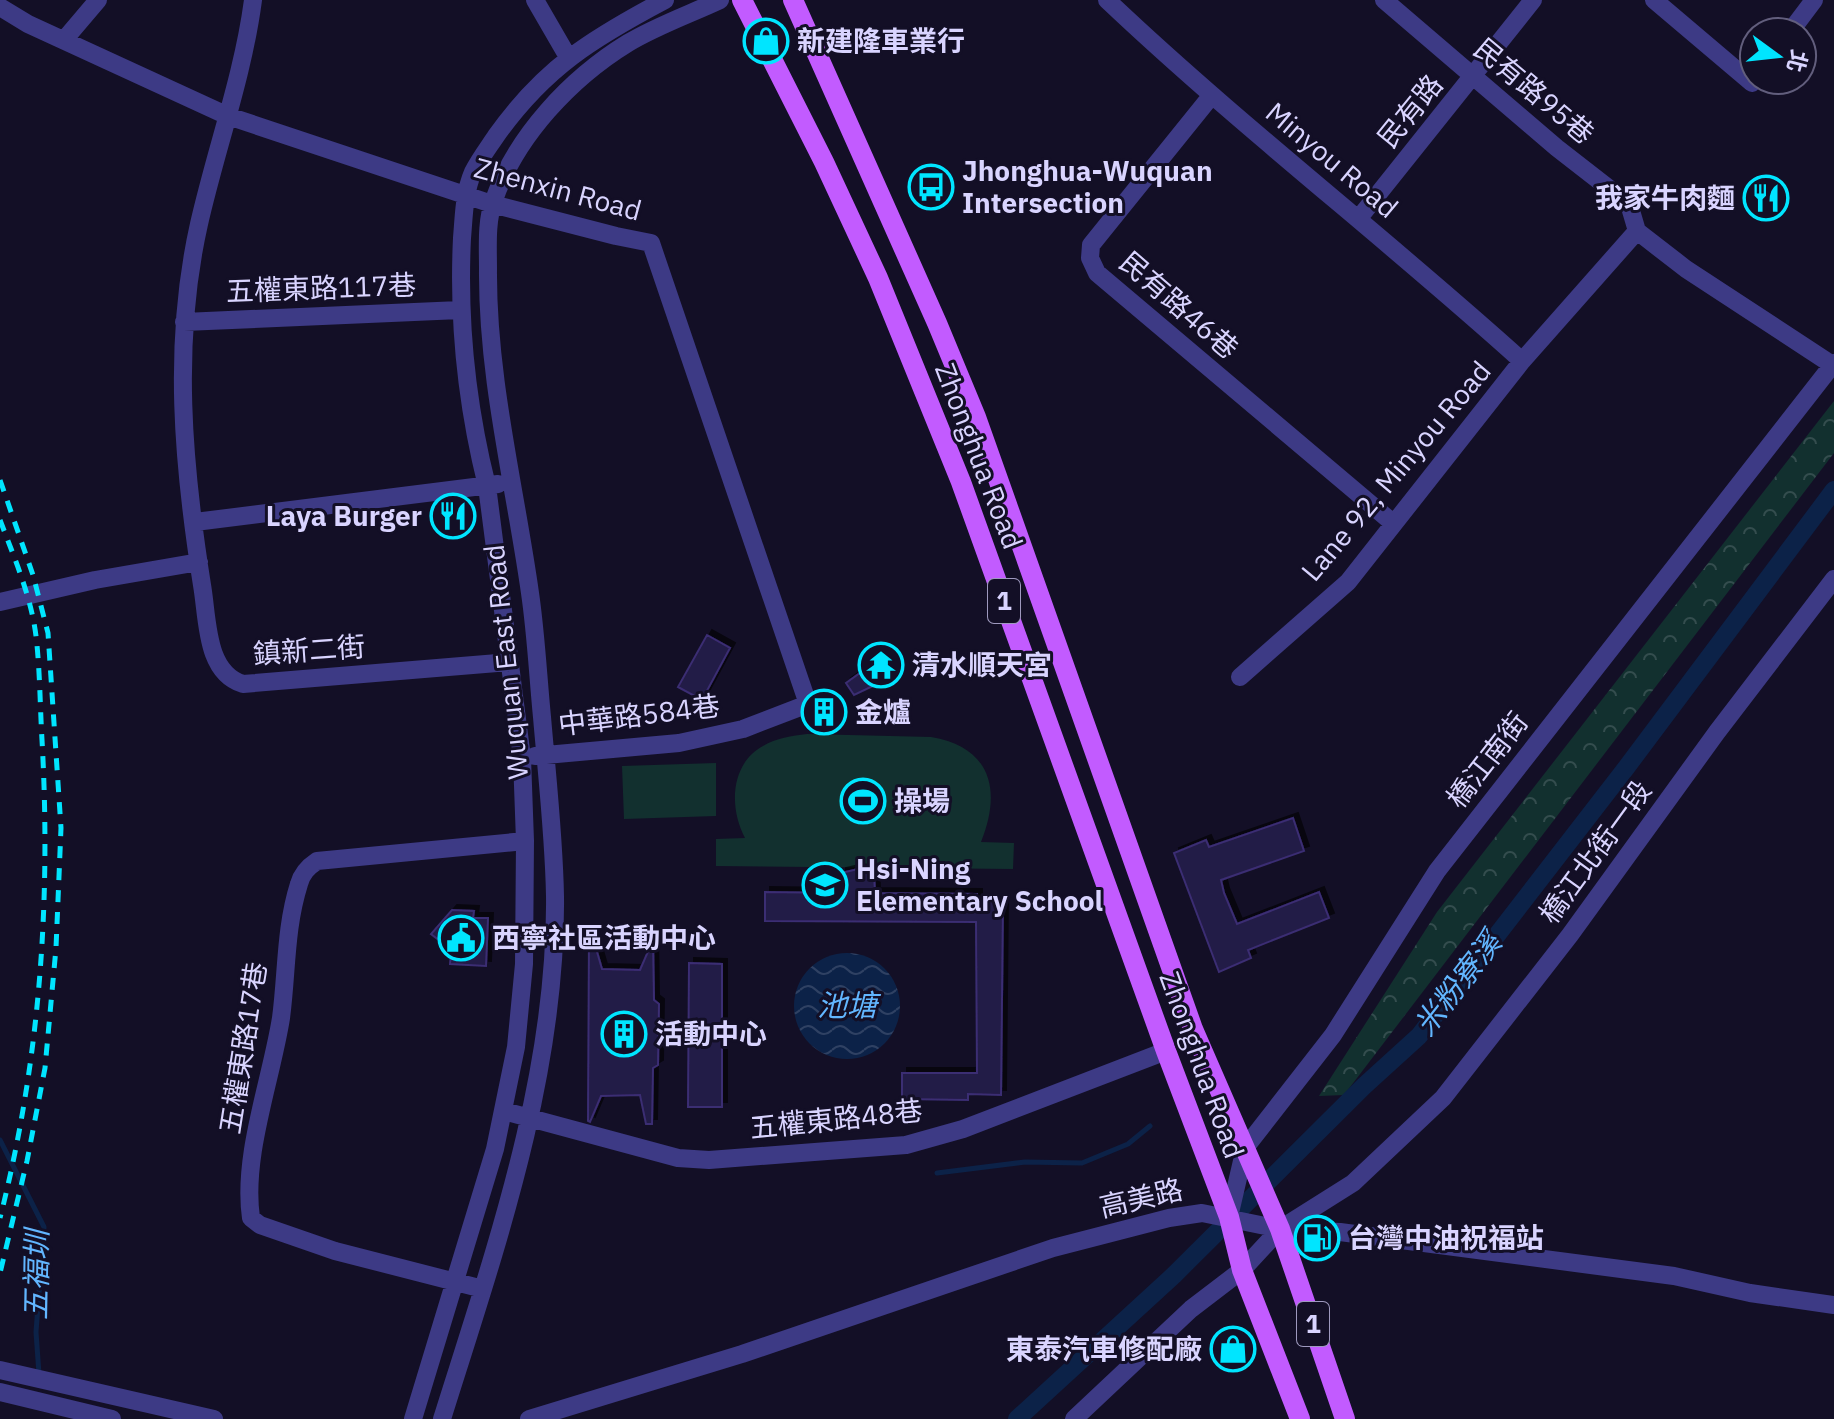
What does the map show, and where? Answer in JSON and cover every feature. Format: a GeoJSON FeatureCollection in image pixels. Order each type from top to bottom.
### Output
{"type":"FeatureCollection","features":[{"type":"Feature","properties":{"kind":"main road","name":"Zhonghua Road"},"geometry":{"type":"LineString","coordinates":[[742,0],[824,162],[878,278],[946,446],[1229,1217]]}},
{"type":"Feature","properties":{"kind":"main road","name":"Zhonghua Road"},"geometry":{"type":"LineString","coordinates":[[793,0],[976,417],[1193,1029],[1245,1148]]}},
{"type":"Feature","properties":{"kind":"main road","name":"1"},"geometry":{"type":"LineString","coordinates":[[1245,1148],[1278,1228],[1345,1419]]}},
{"type":"Feature","properties":{"kind":"main road","name":"1"},"geometry":{"type":"LineString","coordinates":[[1229,1217],[1242,1270],[1300,1419]]}},
{"type":"Feature","properties":{"kind":"street"},"geometry":{"type":"LineString","coordinates":[[64,40],[98,0]]}},
{"type":"Feature","properties":{"kind":"street","name":"鎮新二街"},"geometry":{"type":"LineString","coordinates":[[253,0],[248,38],[199,226],[184,322],[181,408],[213,654],[229,679],[243,684],[510,662]]}},
{"type":"Feature","properties":{"kind":"street"},"geometry":{"type":"LineString","coordinates":[[535,0],[568,57]]}},
{"type":"Feature","properties":{"kind":"street","name":"Wuquan East Road"},"geometry":{"type":"LineString","coordinates":[[413,1419],[495,1149],[516,1047],[524,964],[522,758],[487,486],[477,448],[460,310],[465,195],[474,171],[518,106],[568,57],[665,0]]}},
{"type":"Feature","properties":{"kind":"street","name":"Wuquan East Road"},"geometry":{"type":"LineString","coordinates":[[442,1419],[483,1289],[530,1117],[547,1015],[554,932],[555,895],[531,595],[490,342],[488,244],[492,204],[508,167],[532,130],[586,73],[630,42],[720,0]]}},
{"type":"Feature","properties":{"kind":"street","name":"Minyou Road"},"geometry":{"type":"LineString","coordinates":[[1107,0],[1212,95],[1522,361]]}},
{"type":"Feature","properties":{"kind":"street","name":"民有路95巷"},"geometry":{"type":"LineString","coordinates":[[1384,0],[1629,204],[1637,231]]}},
{"type":"Feature","properties":{"kind":"street","name":"民有路"},"geometry":{"type":"LineString","coordinates":[[1359,218],[1533,0]]}},
{"type":"Feature","properties":{"kind":"street"},"geometry":{"type":"LineString","coordinates":[[1654,0],[1738,71]]}},
{"type":"Feature","properties":{"kind":"street","name":"Zhenxin Road"},"geometry":{"type":"LineString","coordinates":[[0,7],[28,24],[228,116],[492,204],[651,243],[808,704]]}},
{"type":"Feature","properties":{"kind":"street","name":"民有路46巷"},"geometry":{"type":"LineString","coordinates":[[1212,95],[1091,245],[1090,258],[1097,273],[1393,523]]}},
{"type":"Feature","properties":{"kind":"street"},"geometry":{"type":"LineString","coordinates":[[1637,231],[1686,269],[1833,364]]}},
{"type":"Feature","properties":{"kind":"street","name":"Lane 92, Minyou Road"},"geometry":{"type":"LineString","coordinates":[[1240,677],[1348,582],[1522,361],[1637,231]]}},
{"type":"Feature","properties":{"kind":"street","name":"五權東路117巷"},"geometry":{"type":"LineString","coordinates":[[184,322],[460,310]]}},
{"type":"Feature","properties":{"kind":"street","name":"橋江南街"},"geometry":{"type":"LineString","coordinates":[[1229,1217],[1245,1148],[1333,1035],[1437,871],[1833,364]]}},
{"type":"Feature","properties":{"kind":"street"},"geometry":{"type":"LineString","coordinates":[[195,522],[512,481]]}},
{"type":"Feature","properties":{"kind":"street"},"geometry":{"type":"LineString","coordinates":[[0,602],[95,580],[199,562]]}},
{"type":"Feature","properties":{"kind":"street","name":"橋江北街一段"},"geometry":{"type":"LineString","coordinates":[[1074,1419],[1191,1309],[1242,1270],[1278,1228],[1353,1183],[1443,1098],[1570,935],[1717,732],[1834,579]]}},
{"type":"Feature","properties":{"kind":"street","name":"中華路584巷"},"geometry":{"type":"LineString","coordinates":[[522,758],[679,743],[743,729],[808,704]]}},
{"type":"Feature","properties":{"kind":"street","name":"五權東路17巷"},"geometry":{"type":"LineString","coordinates":[[483,1289],[335,1251],[260,1225],[251,1218],[248,1182],[281,1017],[289,925],[300,881],[307,868],[317,861],[525,841]]}},
{"type":"Feature","properties":{"kind":"street","name":"五權東路48巷"},"geometry":{"type":"LineString","coordinates":[[504,1111],[678,1158],[709,1160],[906,1145],[963,1129],[1166,1051]]}},
{"type":"Feature","properties":{"kind":"street","name":"高美路"},"geometry":{"type":"LineString","coordinates":[[529,1419],[742,1354],[1053,1248],[1169,1218],[1202,1213],[1278,1228],[1340,1232],[1674,1276],[1750,1293],[1834,1305]]}},
{"type":"Feature","properties":{"kind":"street"},"geometry":{"type":"LineString","coordinates":[[0,1370],[214,1419]]}},
{"type":"Feature","properties":{"kind":"street"},"geometry":{"type":"LineString","coordinates":[[0,1392],[112,1419]]}},
{"type":"Feature","properties":{"kind":"green space"},"geometry":{"type":"Polygon","coordinates":[[[1834,401],[1834,453],[1344,1095],[1319,1096],[1437,912],[1834,401]]]}},
{"type":"Feature","properties":{"kind":"green space"},"geometry":{"type":"Polygon","coordinates":[[[807,734],[931,737],[967,750],[979,761],[990,789],[987,823],[981,842],[1014,843],[1013,869],[716,866],[716,839],[745,838],[736,814],[735,800],[744,764],[768,743],[807,734]]]}},
{"type":"Feature","properties":{"kind":"green space"},"geometry":{"type":"Polygon","coordinates":[[[716,763],[716,816],[624,819],[622,766],[716,763]]]}},
{"type":"Feature","properties":{"kind":"water","name":"池塘"},"geometry":{"type":"Polygon","coordinates":[[[847,953],[867,957],[885,968],[896,986],[900,1006],[896,1026],[885,1044],[867,1055],[847,1059],[827,1055],[809,1044],[798,1026],[794,1006],[798,986],[809,968],[827,957],[847,953]]]}},
{"type":"Feature","properties":{"kind":"building"},"geometry":{"type":"Polygon","coordinates":[[[707,635],[730,648],[702,700],[678,687],[707,635]]]}},
{"type":"Feature","properties":{"kind":"building","name":"清水順天宮"},"geometry":{"type":"Polygon","coordinates":[[[885,655],[896,675],[854,695],[846,683],[885,655]]]}},
{"type":"Feature","properties":{"kind":"building"},"geometry":{"type":"Polygon","coordinates":[[[1293,818],[1304,851],[1221,880],[1224,893],[1237,924],[1319,892],[1329,918],[1248,950],[1251,958],[1219,972],[1174,853],[1206,840],[1209,847],[1293,818]]]}},
{"type":"Feature","properties":{"kind":"building"},"geometry":{"type":"Polygon","coordinates":[[[858,869],[874,872],[875,893],[977,894],[977,902],[1003,902],[1001,1095],[968,1094],[968,1100],[902,1099],[902,1073],[977,1073],[976,922],[765,921],[765,892],[841,893],[841,873],[858,869]]]}},
{"type":"Feature","properties":{"kind":"building","name":"西寧社區活動中心"},"geometry":{"type":"Polygon","coordinates":[[[452,910],[474,911],[473,918],[488,918],[486,966],[450,964],[452,942],[440,941],[431,934],[452,910]]]}},
{"type":"Feature","properties":{"kind":"building","name":"活動中心"},"geometry":{"type":"Polygon","coordinates":[[[589,938],[593,938],[602,969],[640,970],[653,940],[654,1000],[659,1004],[658,1065],[653,1068],[652,1124],[646,1124],[640,1095],[601,1096],[588,1121],[589,938]]]}},
{"type":"Feature","properties":{"kind":"building"},"geometry":{"type":"Polygon","coordinates":[[[689,963],[722,964],[722,1107],[688,1107],[689,963]]]}},
{"type":"Feature","properties":{"kind":"waterway","name":"米粉寮溪"},"geometry":{"type":"LineString","coordinates":[[1017,1419],[1174,1275],[1364,1086],[1419,1036],[1626,768],[1834,490]]}},
{"type":"Feature","properties":{"kind":"waterway"},"geometry":{"type":"LineString","coordinates":[[937,1173],[1025,1162],[1082,1163],[1128,1144],[1150,1126]]}},
{"type":"Feature","properties":{"kind":"waterway","name":"五福圳"},"geometry":{"type":"LineString","coordinates":[[0,1140],[44,1227],[36,1332],[39,1374]]}},
{"type":"Feature","properties":{"kind":"railway"},"geometry":{"type":"LineString","coordinates":[[0,480],[33,575],[48,633],[61,828],[56,948],[45,1068],[0,1273]]}},
{"type":"Feature","properties":{"kind":"railway"},"geometry":{"type":"LineString","coordinates":[[0,520],[26,591],[36,636],[45,861],[33,1040],[25,1100],[0,1218]]}},
{"type":"Feature","properties":{"kind":"place","name":"新建隆車業行"},"geometry":{"type":"Point","coordinates":[766,41]}},
{"type":"Feature","properties":{"kind":"place","name":"Jhonghua-Wuquan Intersection"},"geometry":{"type":"Point","coordinates":[931,187]}},
{"type":"Feature","properties":{"kind":"place","name":"我家牛肉麵"},"geometry":{"type":"Point","coordinates":[1766,198]}},
{"type":"Feature","properties":{"kind":"place","name":"Laya Burger"},"geometry":{"type":"Point","coordinates":[453,516]}},
{"type":"Feature","properties":{"kind":"place","name":"清水順天宮"},"geometry":{"type":"Point","coordinates":[881,665]}},
{"type":"Feature","properties":{"kind":"place","name":"金爐"},"geometry":{"type":"Point","coordinates":[824,712]}},
{"type":"Feature","properties":{"kind":"place","name":"操場"},"geometry":{"type":"Point","coordinates":[863,801]}},
{"type":"Feature","properties":{"kind":"place","name":"Hsi-Ning Elementary School"},"geometry":{"type":"Point","coordinates":[825,885]}},
{"type":"Feature","properties":{"kind":"place","name":"西寧社區活動中心"},"geometry":{"type":"Point","coordinates":[461,938]}},
{"type":"Feature","properties":{"kind":"place","name":"活動中心"},"geometry":{"type":"Point","coordinates":[624,1034]}},
{"type":"Feature","properties":{"kind":"place","name":"台灣中油祝福站"},"geometry":{"type":"Point","coordinates":[1317,1238]}},
{"type":"Feature","properties":{"kind":"place","name":"東泰汽車修配廠"},"geometry":{"type":"Point","coordinates":[1233,1349]}}]}
